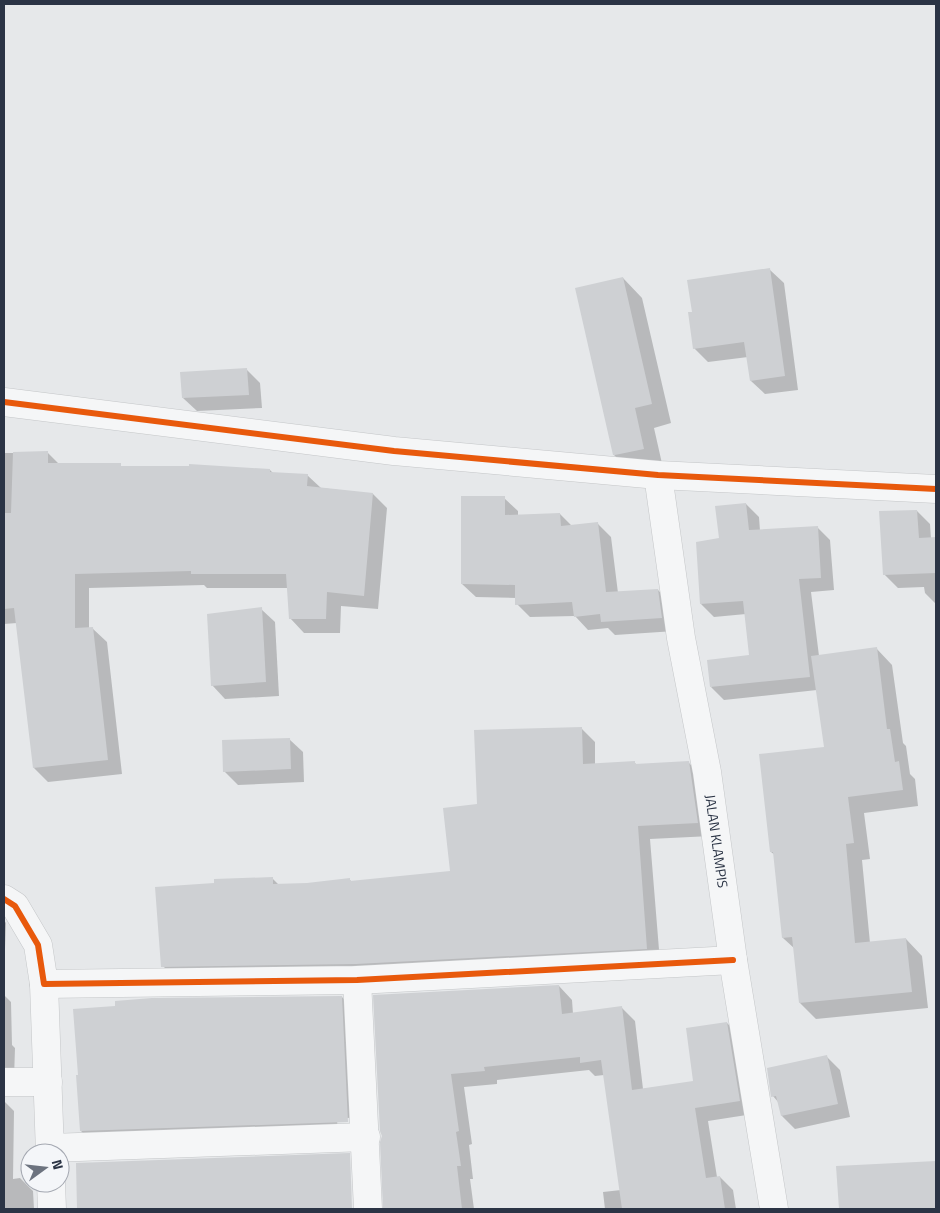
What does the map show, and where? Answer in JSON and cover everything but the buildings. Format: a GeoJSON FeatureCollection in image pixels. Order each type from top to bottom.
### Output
{"type":"FeatureCollection","features":[{"type":"Feature","properties":{"kind":"street"},"geometry":{"type":"LineString","coordinates":[[4,402],[394,451],[658,475],[936,488]]}},
{"type":"Feature","properties":{"kind":"street","name":"JALAN KLAMPIS"},"geometry":{"type":"LineString","coordinates":[[658,475],[681,638],[707,772],[733,960],[774,1209]]}},
{"type":"Feature","properties":{"kind":"street"},"geometry":{"type":"LineString","coordinates":[[4,899],[16,906],[38,945],[44,984],[50,1143]]}},
{"type":"Feature","properties":{"kind":"street"},"geometry":{"type":"LineString","coordinates":[[44,984],[357,980],[733,960]]}},
{"type":"Feature","properties":{"kind":"street"},"geometry":{"type":"LineString","coordinates":[[357,980],[368,1209]]}},
{"type":"Feature","properties":{"kind":"street"},"geometry":{"type":"LineString","coordinates":[[4,1082],[48,1082]]}},
{"type":"Feature","properties":{"kind":"street"},"geometry":{"type":"LineString","coordinates":[[70,1149],[366,1137]]}},
{"type":"Feature","properties":{"kind":"street"},"geometry":{"type":"LineString","coordinates":[[52,1193],[52,1209]]}},
{"type":"Feature","properties":{"kind":"cycle path"},"geometry":{"type":"LineString","coordinates":[[4,402],[394,451],[658,475],[936,489]]}},
{"type":"Feature","properties":{"kind":"cycle path"},"geometry":{"type":"LineString","coordinates":[[4,899],[15,906],[38,945],[44,984],[357,980],[733,960]]}}]}
